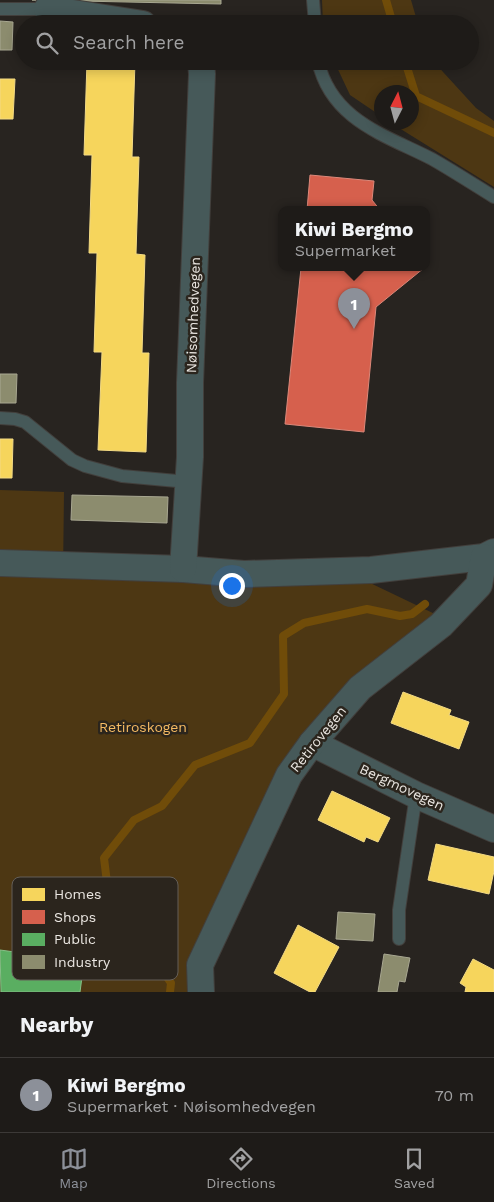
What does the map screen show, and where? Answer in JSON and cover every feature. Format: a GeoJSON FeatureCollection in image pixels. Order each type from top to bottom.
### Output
{"type":"FeatureCollection","features":[{"type":"Feature","properties":{"kind":"street"},"geometry":{"type":"LineString","coordinates":[[47,9],[85,15]]}},
{"type":"Feature","properties":{"kind":"street","name":"Nøisomhedvegen"},"geometry":{"type":"LineString","coordinates":[[183,569],[190,458],[190,383],[202,70]]}},
{"type":"Feature","properties":{"kind":"street"},"geometry":{"type":"LineString","coordinates":[[0,563],[183,569],[244,574],[371,570],[489,554]]}},
{"type":"Feature","properties":{"kind":"street","name":"Retirovegen"},"geometry":{"type":"LineString","coordinates":[[201,992],[200,966],[289,775],[312,743],[360,688],[441,625],[479,585],[489,554]]}},
{"type":"Feature","properties":{"kind":"street","name":"Bergmovegen"},"geometry":{"type":"LineString","coordinates":[[312,743],[416,795],[494,829]]}},
{"type":"Feature","properties":{"kind":"lane"},"geometry":{"type":"LineString","coordinates":[[314,0],[315,15]]}},
{"type":"Feature","properties":{"kind":"lane"},"geometry":{"type":"LineString","coordinates":[[0,9],[47,9]]}},
{"type":"Feature","properties":{"kind":"lane"},"geometry":{"type":"LineString","coordinates":[[321,70],[327,85],[336,100],[351,116],[370,129],[433,160],[494,197]]}},
{"type":"Feature","properties":{"kind":"lane"},"geometry":{"type":"LineString","coordinates":[[0,418],[25,422],[72,460],[85,466],[122,476],[188,482]]}},
{"type":"Feature","properties":{"kind":"lane"},"geometry":{"type":"LineString","coordinates":[[399,940],[400,910],[416,795]]}},
{"type":"Feature","properties":{"kind":"green space"},"geometry":{"type":"Polygon","coordinates":[[[322,0],[411,0],[415,15],[323,15],[322,0]]]}},
{"type":"Feature","properties":{"kind":"green space"},"geometry":{"type":"Polygon","coordinates":[[[338,70],[441,70],[476,108],[494,121],[494,187],[402,130],[419,130],[419,85],[374,85],[374,111],[350,95],[338,70]]]}},
{"type":"Feature","properties":{"kind":"green space","name":"Retiroskogen"},"geometry":{"type":"Polygon","coordinates":[[[0,490],[64,492],[63,577],[366,581],[437,615],[355,677],[190,992],[0,992],[0,490]]]}},
{"type":"Feature","properties":{"kind":"building: Homes"},"geometry":{"type":"Polygon","coordinates":[[[87,70],[135,70],[132,157],[139,157],[136,254],[145,255],[142,353],[149,353],[146,452],[98,450],[102,352],[94,352],[97,253],[89,253],[92,155],[84,155],[87,70]]]}},
{"type":"Feature","properties":{"kind":"building: Homes"},"geometry":{"type":"Polygon","coordinates":[[[0,79],[15,79],[13,119],[0,119],[0,79]]]}},
{"type":"Feature","properties":{"kind":"building: Homes"},"geometry":{"type":"Polygon","coordinates":[[[0,439],[13,439],[12,478],[0,478],[0,439]]]}},
{"type":"Feature","properties":{"kind":"building: Homes"},"geometry":{"type":"Polygon","coordinates":[[[403,692],[451,710],[449,715],[469,722],[459,749],[391,723],[403,692]]]}},
{"type":"Feature","properties":{"kind":"building: Homes"},"geometry":{"type":"Polygon","coordinates":[[[332,791],[390,818],[378,842],[366,837],[364,842],[318,820],[332,791]]]}},
{"type":"Feature","properties":{"kind":"building: Homes"},"geometry":{"type":"Polygon","coordinates":[[[436,844],[494,857],[494,871],[489,894],[428,880],[436,844]]]}},
{"type":"Feature","properties":{"kind":"building: Homes"},"geometry":{"type":"Polygon","coordinates":[[[298,925],[339,947],[315,992],[310,992],[274,973],[298,925]]]}},
{"type":"Feature","properties":{"kind":"building: Homes"},"geometry":{"type":"Polygon","coordinates":[[[473,959],[494,970],[494,992],[465,992],[466,987],[460,983],[473,959]]]}},
{"type":"Feature","properties":{"kind":"building: Shops"},"geometry":{"type":"Polygon","coordinates":[[[310,175],[374,181],[372,200],[377,206],[307,206],[310,175]]]}},
{"type":"Feature","properties":{"kind":"building: Shops"},"geometry":{"type":"Polygon","coordinates":[[[301,271],[420,271],[376,307],[364,432],[285,424],[301,271]]]}},
{"type":"Feature","properties":{"kind":"building: Public"},"geometry":{"type":"Polygon","coordinates":[[[0,950],[12,952],[12,980],[82,980],[80,992],[1,992],[0,950]]]}},
{"type":"Feature","properties":{"kind":"building: Industry"},"geometry":{"type":"Polygon","coordinates":[[[32,0],[221,0],[221,4],[32,0]]]}},
{"type":"Feature","properties":{"kind":"building: Industry"},"geometry":{"type":"Polygon","coordinates":[[[0,21],[13,22],[12,50],[0,50],[0,21]]]}},
{"type":"Feature","properties":{"kind":"building: Industry"},"geometry":{"type":"Polygon","coordinates":[[[0,374],[17,374],[16,403],[0,403],[0,374]]]}},
{"type":"Feature","properties":{"kind":"building: Industry"},"geometry":{"type":"Polygon","coordinates":[[[72,495],[168,497],[167,523],[71,520],[72,495]]]}},
{"type":"Feature","properties":{"kind":"building: Industry"},"geometry":{"type":"Polygon","coordinates":[[[338,912],[375,914],[373,941],[336,939],[338,912]]]}},
{"type":"Feature","properties":{"kind":"building: Industry"},"geometry":{"type":"Polygon","coordinates":[[[384,954],[410,958],[405,982],[399,981],[397,992],[378,992],[384,954]]]}},
{"type":"Feature","properties":{"kind":"waterway"},"geometry":{"type":"LineString","coordinates":[[386,0],[390,15]]}},
{"type":"Feature","properties":{"kind":"waterway"},"geometry":{"type":"LineString","coordinates":[[408,70],[416,96],[494,133]]}},
{"type":"Feature","properties":{"kind":"waterway"},"geometry":{"type":"LineString","coordinates":[[106,877],[104,858],[134,820],[162,806],[195,765],[250,743],[284,694],[283,636],[304,623],[367,609],[400,616],[412,614],[425,604]]}},
{"type":"Feature","properties":{"kind":"waterway"},"geometry":{"type":"LineString","coordinates":[[169,980],[171,983],[170,992]]}},
{"type":"Feature","properties":{"kind":"place","name":"Kiwi Bergmo"},"geometry":{"type":"Point","coordinates":[354,329]}}]}
